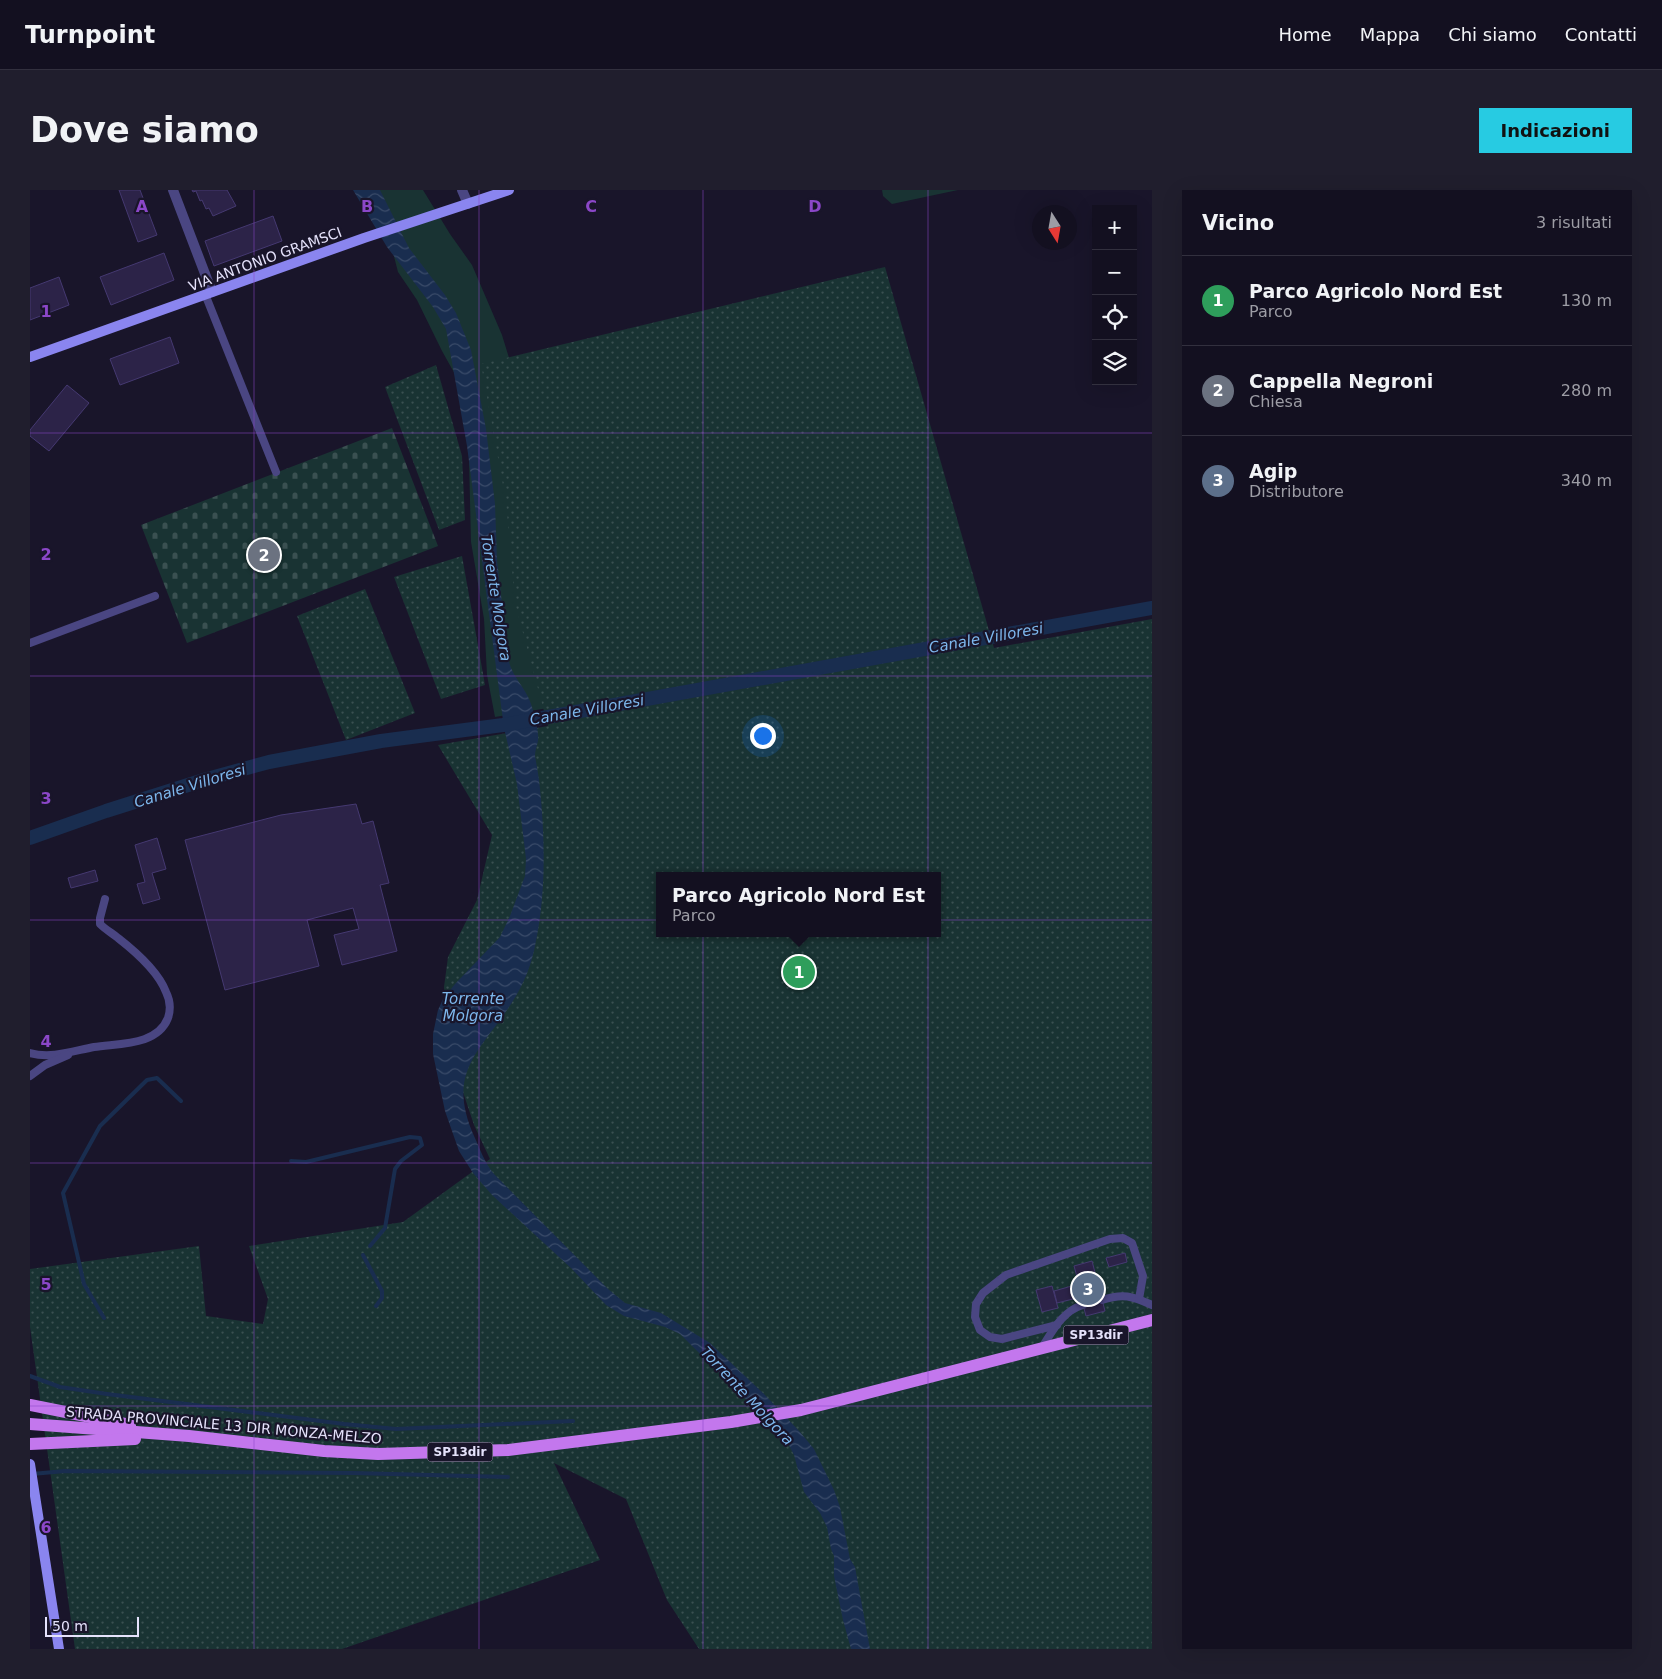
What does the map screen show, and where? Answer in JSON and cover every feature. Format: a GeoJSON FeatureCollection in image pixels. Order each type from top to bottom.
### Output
{"type":"FeatureCollection","features":[{"type":"Feature","properties":{"kind":"main road","name":"STRADA PROVINCIALE 13 DIR MONZA-MELZO"},"geometry":{"type":"LineString","coordinates":[[30,1424],[188,1436],[324,1451],[378,1454],[508,1450],[731,1422],[801,1410],[1152,1320]]}},
{"type":"Feature","properties":{"kind":"main road","name":"SP13dir"},"geometry":{"type":"LineString","coordinates":[[30,1405],[188,1436]]}},
{"type":"Feature","properties":{"kind":"main road","name":"SP13dir"},"geometry":{"type":"LineString","coordinates":[[30,1444],[188,1436]]}},
{"type":"Feature","properties":{"kind":"street"},"geometry":{"type":"LineString","coordinates":[[173,190],[205,273],[209,293]]}},
{"type":"Feature","properties":{"kind":"street"},"geometry":{"type":"LineString","coordinates":[[462,190],[468,204]]}},
{"type":"Feature","properties":{"kind":"street","name":"VIA ANTONIO GRAMSCI"},"geometry":{"type":"LineString","coordinates":[[30,357],[364,238],[510,190]]}},
{"type":"Feature","properties":{"kind":"street"},"geometry":{"type":"LineString","coordinates":[[30,1464],[59,1649]]}},
{"type":"Feature","properties":{"kind":"lane"},"geometry":{"type":"LineString","coordinates":[[209,293],[276,472]]}},
{"type":"Feature","properties":{"kind":"lane"},"geometry":{"type":"LineString","coordinates":[[30,643],[155,596]]}},
{"type":"Feature","properties":{"kind":"lane"},"geometry":{"type":"LineString","coordinates":[[30,1053],[44,1055],[135,1042],[147,1038],[162,1028],[170,1011],[167,992],[161,981],[131,949],[100,924],[105,898]]}},
{"type":"Feature","properties":{"kind":"lane"},"geometry":{"type":"LineString","coordinates":[[30,1076],[49,1063],[79,1051]]}},
{"type":"Feature","properties":{"kind":"lane"},"geometry":{"type":"LineString","coordinates":[[1058,1325],[1002,1339],[990,1337],[980,1330],[976,1317],[976,1304],[983,1293],[994,1282],[1006,1275],[1110,1239],[1123,1238],[1132,1243],[1143,1276],[1139,1299]]}},
{"type":"Feature","properties":{"kind":"lane"},"geometry":{"type":"LineString","coordinates":[[1102,1300],[1121,1295],[1139,1299],[1152,1305]]}},
{"type":"Feature","properties":{"kind":"lane"},"geometry":{"type":"LineString","coordinates":[[1041,1350],[1065,1314],[1083,1305]]}},
{"type":"Feature","properties":{"kind":"green space"},"geometry":{"type":"Polygon","coordinates":[[[367,190],[423,190],[472,265],[502,335],[514,374],[548,708],[495,717],[487,675],[484,619],[471,542],[468,418],[461,385],[417,300],[398,272],[382,210],[367,190]]]}},
{"type":"Feature","properties":{"kind":"green space"},"geometry":{"type":"Polygon","coordinates":[[[882,190],[958,190],[892,204],[883,196],[882,190]]]}},
{"type":"Feature","properties":{"kind":"green space"},"geometry":{"type":"Polygon","coordinates":[[[885,267],[994,648],[1152,619],[1152,1649],[699,1649],[667,1600],[626,1499],[554,1463],[600,1560],[342,1649],[75,1649],[30,1327],[30,1269],[199,1246],[206,1316],[263,1324],[268,1299],[249,1246],[403,1222],[490,1159],[474,1125],[458,1077],[445,1004],[444,987],[448,957],[477,900],[492,835],[438,745],[548,726],[515,603],[506,502],[481,364],[885,267]]]}},
{"type":"Feature","properties":{"kind":"green space"},"geometry":{"type":"Polygon","coordinates":[[[436,365],[462,456],[465,520],[439,530],[385,387],[436,365]]]}},
{"type":"Feature","properties":{"kind":"green space"},"geometry":{"type":"Polygon","coordinates":[[[392,428],[438,546],[187,643],[141,525],[392,428]]]}},
{"type":"Feature","properties":{"kind":"green space"},"geometry":{"type":"Polygon","coordinates":[[[462,556],[485,685],[441,699],[394,577],[462,556]]]}},
{"type":"Feature","properties":{"kind":"green space"},"geometry":{"type":"Polygon","coordinates":[[[365,589],[415,713],[346,740],[297,616],[365,589]]]}},
{"type":"Feature","properties":{"kind":"water","name":"Torrente Molgora"},"geometry":{"type":"Polygon","coordinates":[[[353,190],[380,190],[409,248],[445,295],[456,313],[471,350],[486,429],[495,504],[497,560],[508,657],[512,671],[530,700],[538,733],[535,756],[539,777],[544,846],[542,904],[536,941],[530,966],[520,989],[470,1064],[465,1079],[463,1095],[466,1114],[474,1136],[493,1173],[608,1289],[625,1303],[661,1313],[710,1343],[764,1394],[814,1449],[840,1507],[850,1559],[855,1567],[870,1649],[851,1649],[834,1576],[834,1556],[827,1527],[820,1513],[804,1492],[794,1455],[785,1438],[680,1334],[665,1327],[624,1316],[606,1305],[572,1269],[492,1195],[473,1173],[459,1151],[445,1111],[433,1054],[433,1034],[438,1010],[443,999],[455,984],[500,937],[525,876],[526,859],[517,784],[504,728],[467,446],[446,329],[433,307],[387,247],[353,190]]]}},
{"type":"Feature","properties":{"kind":"building"},"geometry":{"type":"Polygon","coordinates":[[[119,190],[140,190],[157,235],[138,242],[119,190]]]}},
{"type":"Feature","properties":{"kind":"building"},"geometry":{"type":"Polygon","coordinates":[[[192,190],[227,190],[236,206],[213,216],[209,208],[206,209],[202,200],[200,201],[196,191],[193,192],[192,190]]]}},
{"type":"Feature","properties":{"kind":"building"},"geometry":{"type":"Polygon","coordinates":[[[273,216],[282,241],[214,266],[205,241],[273,216]]]}},
{"type":"Feature","properties":{"kind":"building"},"geometry":{"type":"Polygon","coordinates":[[[164,253],[174,280],[111,305],[100,277],[164,253]]]}},
{"type":"Feature","properties":{"kind":"building"},"geometry":{"type":"Polygon","coordinates":[[[59,277],[69,305],[30,320],[30,288],[59,277]]]}},
{"type":"Feature","properties":{"kind":"building"},"geometry":{"type":"Polygon","coordinates":[[[170,337],[179,363],[120,385],[110,359],[170,337]]]}},
{"type":"Feature","properties":{"kind":"building"},"geometry":{"type":"Polygon","coordinates":[[[67,385],[89,403],[49,451],[30,436],[30,430],[67,385]]]}},
{"type":"Feature","properties":{"kind":"building"},"geometry":{"type":"Polygon","coordinates":[[[269,544],[276,560],[259,567],[252,550],[269,544]]]}},
{"type":"Feature","properties":{"kind":"building"},"geometry":{"type":"Polygon","coordinates":[[[356,804],[362,824],[373,821],[389,883],[380,885],[397,951],[342,965],[334,935],[359,929],[353,908],[307,920],[319,966],[225,990],[185,840],[281,815],[356,804]]]}},
{"type":"Feature","properties":{"kind":"building"},"geometry":{"type":"Polygon","coordinates":[[[157,838],[166,869],[152,873],[160,899],[143,904],[137,884],[145,882],[135,845],[157,838]]]}},
{"type":"Feature","properties":{"kind":"building"},"geometry":{"type":"Polygon","coordinates":[[[95,870],[98,881],[71,888],[68,878],[95,870]]]}},
{"type":"Feature","properties":{"kind":"building"},"geometry":{"type":"Polygon","coordinates":[[[1125,1253],[1127,1262],[1109,1267],[1106,1258],[1125,1253]]]}},
{"type":"Feature","properties":{"kind":"building"},"geometry":{"type":"Polygon","coordinates":[[[1092,1261],[1105,1311],[1086,1316],[1081,1297],[1057,1303],[1054,1291],[1079,1284],[1074,1266],[1092,1261]]]}},
{"type":"Feature","properties":{"kind":"building"},"geometry":{"type":"Polygon","coordinates":[[[1052,1286],[1058,1308],[1042,1312],[1036,1290],[1052,1286]]]}},
{"type":"Feature","properties":{"kind":"waterway","name":"Canale Villoresi"},"geometry":{"type":"LineString","coordinates":[[30,838],[106,811],[207,779],[269,762],[381,741],[503,725],[1152,608]]}},
{"type":"Feature","properties":{"kind":"waterway"},"geometry":{"type":"LineString","coordinates":[[104,1318],[84,1284],[63,1193],[100,1126],[147,1080],[157,1078],[181,1101]]}},
{"type":"Feature","properties":{"kind":"waterway"},"geometry":{"type":"LineString","coordinates":[[291,1161],[306,1162],[410,1137],[420,1138],[422,1145],[401,1161],[395,1169],[385,1228],[370,1246]]}},
{"type":"Feature","properties":{"kind":"waterway"},"geometry":{"type":"LineString","coordinates":[[363,1255],[382,1291],[382,1298],[376,1306]]}},
{"type":"Feature","properties":{"kind":"waterway"},"geometry":{"type":"LineString","coordinates":[[30,1376],[60,1387],[107,1394],[396,1429],[573,1421]]}},
{"type":"Feature","properties":{"kind":"waterway"},"geometry":{"type":"LineString","coordinates":[[32,1474],[65,1471],[353,1473],[508,1477]]}},
{"type":"Feature","properties":{"kind":"place","name":"Cappella Negroni"},"geometry":{"type":"Point","coordinates":[264,555]}},
{"type":"Feature","properties":{"kind":"place","name":"Parco Agricolo Nord Est"},"geometry":{"type":"Point","coordinates":[799,972]}},
{"type":"Feature","properties":{"kind":"place","name":"Agip"},"geometry":{"type":"Point","coordinates":[1088,1289]}}]}
